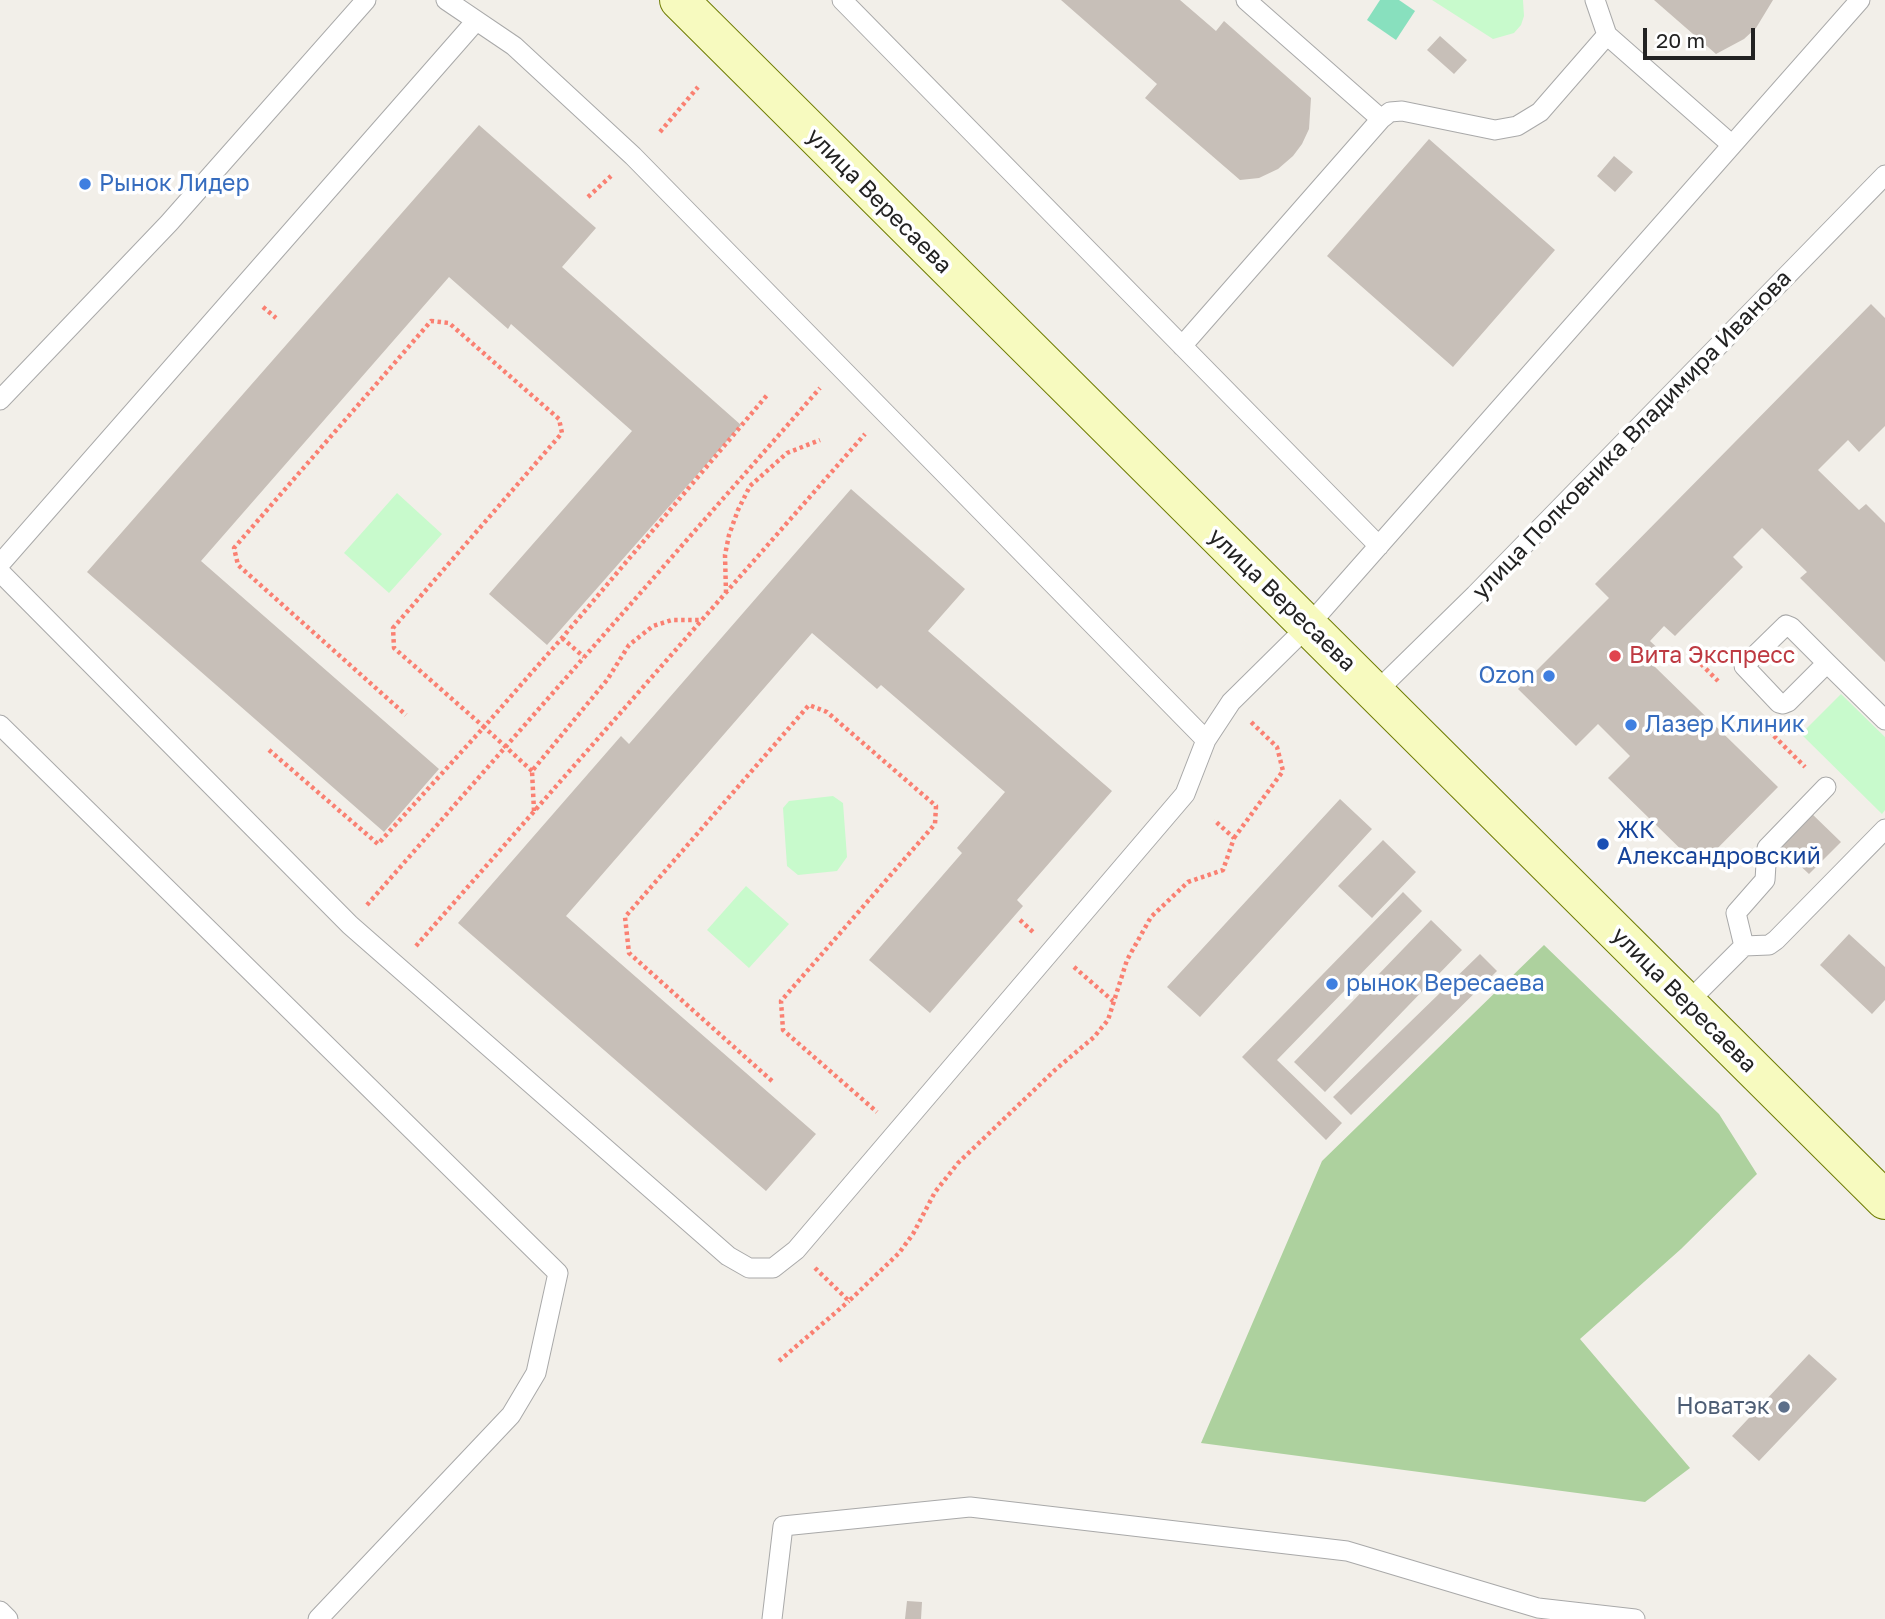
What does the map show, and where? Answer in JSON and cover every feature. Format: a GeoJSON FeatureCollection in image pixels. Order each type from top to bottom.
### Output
{"type":"FeatureCollection","features":[{"type":"Feature","properties":{"kind":"main road","name":"улица Вересаева"},"geometry":{"type":"LineString","coordinates":[[678,0],[1885,1200]]}},
{"type":"Feature","properties":{"kind":"lane"},"geometry":{"type":"LineString","coordinates":[[0,400],[169,223],[366,0]]}},
{"type":"Feature","properties":{"kind":"lane"},"geometry":{"type":"LineString","coordinates":[[446,0],[514,46],[633,156],[1206,740]]}},
{"type":"Feature","properties":{"kind":"lane"},"geometry":{"type":"LineString","coordinates":[[842,0],[1379,546]]}},
{"type":"Feature","properties":{"kind":"lane"},"geometry":{"type":"LineString","coordinates":[[1246,0],[1381,119]]}},
{"type":"Feature","properties":{"kind":"lane"},"geometry":{"type":"LineString","coordinates":[[1595,0],[1607,35],[1732,145]]}},
{"type":"Feature","properties":{"kind":"lane"},"geometry":{"type":"LineString","coordinates":[[0,572],[350,925],[728,1256],[748,1268],[773,1268],[796,1250],[1185,794],[1206,740],[1231,702],[1308,626],[1860,0]]}},
{"type":"Feature","properties":{"kind":"lane"},"geometry":{"type":"LineString","coordinates":[[0,564],[477,21]]}},
{"type":"Feature","properties":{"kind":"lane"},"geometry":{"type":"LineString","coordinates":[[1182,346],[1381,119],[1391,112],[1402,111],[1495,130],[1517,126],[1539,112],[1607,35]]}},
{"type":"Feature","properties":{"kind":"lane","name":"улица Полковника Владимира Иванова"},"geometry":{"type":"LineString","coordinates":[[1376,692],[1475,595],[1885,175]]}},
{"type":"Feature","properties":{"kind":"lane"},"geometry":{"type":"LineString","coordinates":[[1827,663],[1885,720]]}},
{"type":"Feature","properties":{"kind":"lane"},"geometry":{"type":"LineString","coordinates":[[0,725],[558,1273],[536,1373],[511,1415],[318,1619]]}},
{"type":"Feature","properties":{"kind":"lane"},"geometry":{"type":"LineString","coordinates":[[1744,946],[1736,913],[1765,880],[1767,848],[1826,787]]}},
{"type":"Feature","properties":{"kind":"lane"},"geometry":{"type":"LineString","coordinates":[[1687,1003],[1744,946],[1769,945],[1885,829]]}},
{"type":"Feature","properties":{"kind":"lane"},"geometry":{"type":"LineString","coordinates":[[772,1619],[783,1526],[970,1507],[1347,1551],[1538,1608],[1635,1619]]}},
{"type":"Feature","properties":{"kind":"lane"},"geometry":{"type":"LineString","coordinates":[[0,1611],[8,1619]]}},
{"type":"Feature","properties":{"kind":"path"},"geometry":{"type":"LineString","coordinates":[[660,132],[698,87]]}},
{"type":"Feature","properties":{"kind":"path"},"geometry":{"type":"LineString","coordinates":[[588,197],[611,176]]}},
{"type":"Feature","properties":{"kind":"path"},"geometry":{"type":"LineString","coordinates":[[406,715],[238,565],[234,548],[431,321],[449,323],[559,419],[562,433],[393,628],[394,648],[533,771]]}},
{"type":"Feature","properties":{"kind":"path"},"geometry":{"type":"LineString","coordinates":[[350,925],[839,366]]}},
{"type":"Feature","properties":{"kind":"path"},"geometry":{"type":"LineString","coordinates":[[269,750],[378,844],[562,638],[768,394]]}},
{"type":"Feature","properties":{"kind":"path"},"geometry":{"type":"LineString","coordinates":[[398,967],[884,412]]}},
{"type":"Feature","properties":{"kind":"path"},"geometry":{"type":"LineString","coordinates":[[726,593],[725,565],[729,535],[750,486],[787,453],[820,440]]}},
{"type":"Feature","properties":{"kind":"path"},"geometry":{"type":"LineString","coordinates":[[534,811],[533,771],[607,680],[629,645],[653,626],[672,620],[702,620]]}},
{"type":"Feature","properties":{"kind":"path"},"geometry":{"type":"LineString","coordinates":[[562,638],[584,657]]}},
{"type":"Feature","properties":{"kind":"path"},"geometry":{"type":"LineString","coordinates":[[779,1361],[849,1301],[899,1253],[913,1234],[935,1192],[958,1163],[1055,1070],[1094,1037],[1108,1020],[1127,960],[1151,917],[1188,882],[1223,870],[1234,838],[1283,772],[1277,747],[1231,702]]}},
{"type":"Feature","properties":{"kind":"path"},"geometry":{"type":"LineString","coordinates":[[772,1081],[629,953],[625,916],[809,705],[827,712],[936,806],[935,824],[780,1001],[783,1030],[898,1130]]}},
{"type":"Feature","properties":{"kind":"path"},"geometry":{"type":"LineString","coordinates":[[1214,820],[1234,838]]}},
{"type":"Feature","properties":{"kind":"path"},"geometry":{"type":"LineString","coordinates":[[796,1250],[849,1301]]}},
{"type":"Feature","properties":{"kind":"green space"},"geometry":{"type":"Polygon","coordinates":[[[1380,0],[1399,0],[1415,11],[1396,40],[1367,20],[1380,0]]]}},
{"type":"Feature","properties":{"kind":"green space"},"geometry":{"type":"Polygon","coordinates":[[[1432,0],[1523,0],[1524,16],[1514,33],[1493,39],[1432,0]]]}},
{"type":"Feature","properties":{"kind":"green space"},"geometry":{"type":"Polygon","coordinates":[[[397,493],[442,534],[389,593],[344,553],[397,493]]]}},
{"type":"Feature","properties":{"kind":"green space"},"geometry":{"type":"Polygon","coordinates":[[[1841,694],[1885,737],[1885,810],[1882,814],[1801,734],[1841,694]]]}},
{"type":"Feature","properties":{"kind":"green space"},"geometry":{"type":"Polygon","coordinates":[[[833,796],[843,803],[847,857],[837,871],[798,875],[787,866],[783,808],[789,801],[833,796]]]}},
{"type":"Feature","properties":{"kind":"green space"},"geometry":{"type":"Polygon","coordinates":[[[746,886],[789,924],[749,968],[707,930],[746,886]]]}},
{"type":"Feature","properties":{"kind":"green space"},"geometry":{"type":"Polygon","coordinates":[[[1544,945],[1719,1114],[1757,1174],[1681,1249],[1580,1339],[1690,1468],[1645,1502],[1201,1443],[1322,1161],[1544,945]]]}},
{"type":"Feature","properties":{"kind":"building"},"geometry":{"type":"Polygon","coordinates":[[[1061,0],[1180,0],[1216,31],[1224,21],[1311,98],[1309,129],[1302,144],[1278,169],[1259,178],[1240,180],[1145,98],[1157,84],[1061,0]]]}},
{"type":"Feature","properties":{"kind":"building"},"geometry":{"type":"Polygon","coordinates":[[[1654,0],[1773,0],[1756,28],[1744,39],[1716,54],[1654,0]]]}},
{"type":"Feature","properties":{"kind":"building"},"geometry":{"type":"Polygon","coordinates":[[[1440,36],[1467,60],[1454,74],[1427,50],[1440,36]]]}},
{"type":"Feature","properties":{"kind":"building"},"geometry":{"type":"Polygon","coordinates":[[[479,125],[596,228],[562,267],[741,425],[547,645],[489,594],[632,431],[511,324],[508,329],[449,277],[201,561],[439,769],[384,832],[87,572],[479,125]]]}},
{"type":"Feature","properties":{"kind":"building"},"geometry":{"type":"Polygon","coordinates":[[[1429,139],[1555,250],[1453,367],[1327,256],[1429,139]]]}},
{"type":"Feature","properties":{"kind":"building"},"geometry":{"type":"Polygon","coordinates":[[[1614,156],[1633,172],[1615,192],[1597,176],[1614,156]]]}},
{"type":"Feature","properties":{"kind":"building"},"geometry":{"type":"Polygon","coordinates":[[[1871,304],[1885,318],[1885,426],[1859,452],[1848,440],[1818,470],[1859,510],[1866,504],[1885,523],[1885,662],[1800,578],[1807,572],[1762,528],[1733,557],[1743,567],[1675,636],[1664,626],[1650,641],[1664,654],[1653,665],[1778,787],[1699,867],[1608,778],[1630,756],[1598,724],[1576,746],[1518,689],[1609,598],[1595,584],[1871,304]]]}},
{"type":"Feature","properties":{"kind":"building"},"geometry":{"type":"Polygon","coordinates":[[[851,489],[965,589],[928,631],[1112,791],[1017,900],[1023,906],[930,1013],[869,960],[962,853],[957,848],[1005,792],[881,685],[877,689],[812,633],[566,916],[816,1134],[766,1191],[458,923],[621,736],[629,744],[851,489]]]}},
{"type":"Feature","properties":{"kind":"building"},"geometry":{"type":"Polygon","coordinates":[[[1340,799],[1372,829],[1200,1017],[1167,987],[1340,799]]]}},
{"type":"Feature","properties":{"kind":"building"},"geometry":{"type":"Polygon","coordinates":[[[1810,812],[1841,842],[1809,874],[1778,845],[1810,812]]]}},
{"type":"Feature","properties":{"kind":"building"},"geometry":{"type":"Polygon","coordinates":[[[1383,840],[1416,872],[1372,918],[1338,886],[1383,840]]]}},
{"type":"Feature","properties":{"kind":"building","name":"рынок Вересаева"},"geometry":{"type":"Polygon","coordinates":[[[1403,892],[1422,911],[1277,1060],[1342,1123],[1326,1140],[1242,1057],[1403,892]]]}},
{"type":"Feature","properties":{"kind":"building"},"geometry":{"type":"Polygon","coordinates":[[[1431,920],[1462,950],[1325,1092],[1294,1062],[1431,920]]]}},
{"type":"Feature","properties":{"kind":"building"},"geometry":{"type":"Polygon","coordinates":[[[1849,934],[1885,967],[1885,1000],[1872,1014],[1820,965],[1849,934]]]}},
{"type":"Feature","properties":{"kind":"building","name":"рынок Вересаева"},"geometry":{"type":"Polygon","coordinates":[[[1480,954],[1497,971],[1351,1115],[1333,1097],[1480,954]]]}},
{"type":"Feature","properties":{"kind":"building","name":"Новатэк"},"geometry":{"type":"Polygon","coordinates":[[[1809,1354],[1837,1379],[1759,1461],[1732,1436],[1809,1354]]]}},
{"type":"Feature","properties":{"kind":"building"},"geometry":{"type":"Polygon","coordinates":[[[907,1601],[922,1602],[921,1619],[905,1619],[907,1601]]]}},
{"type":"Feature","properties":{"kind":"place","name":"Рынок Лидер"},"geometry":{"type":"Point","coordinates":[85,184]}},
{"type":"Feature","properties":{"kind":"place","name":"Вита Экспресс"},"geometry":{"type":"Point","coordinates":[1615,656]}},
{"type":"Feature","properties":{"kind":"place","name":"Ozon"},"geometry":{"type":"Point","coordinates":[1549,676]}},
{"type":"Feature","properties":{"kind":"place","name":"Лазер Клиник"},"geometry":{"type":"Point","coordinates":[1631,725]}},
{"type":"Feature","properties":{"kind":"place","name":"ЖК Александровский"},"geometry":{"type":"Point","coordinates":[1603,844]}},
{"type":"Feature","properties":{"kind":"place","name":"рынок Вересаева"},"geometry":{"type":"Point","coordinates":[1332,984]}},
{"type":"Feature","properties":{"kind":"place","name":"Новатэк"},"geometry":{"type":"Point","coordinates":[1784,1407]}}]}
